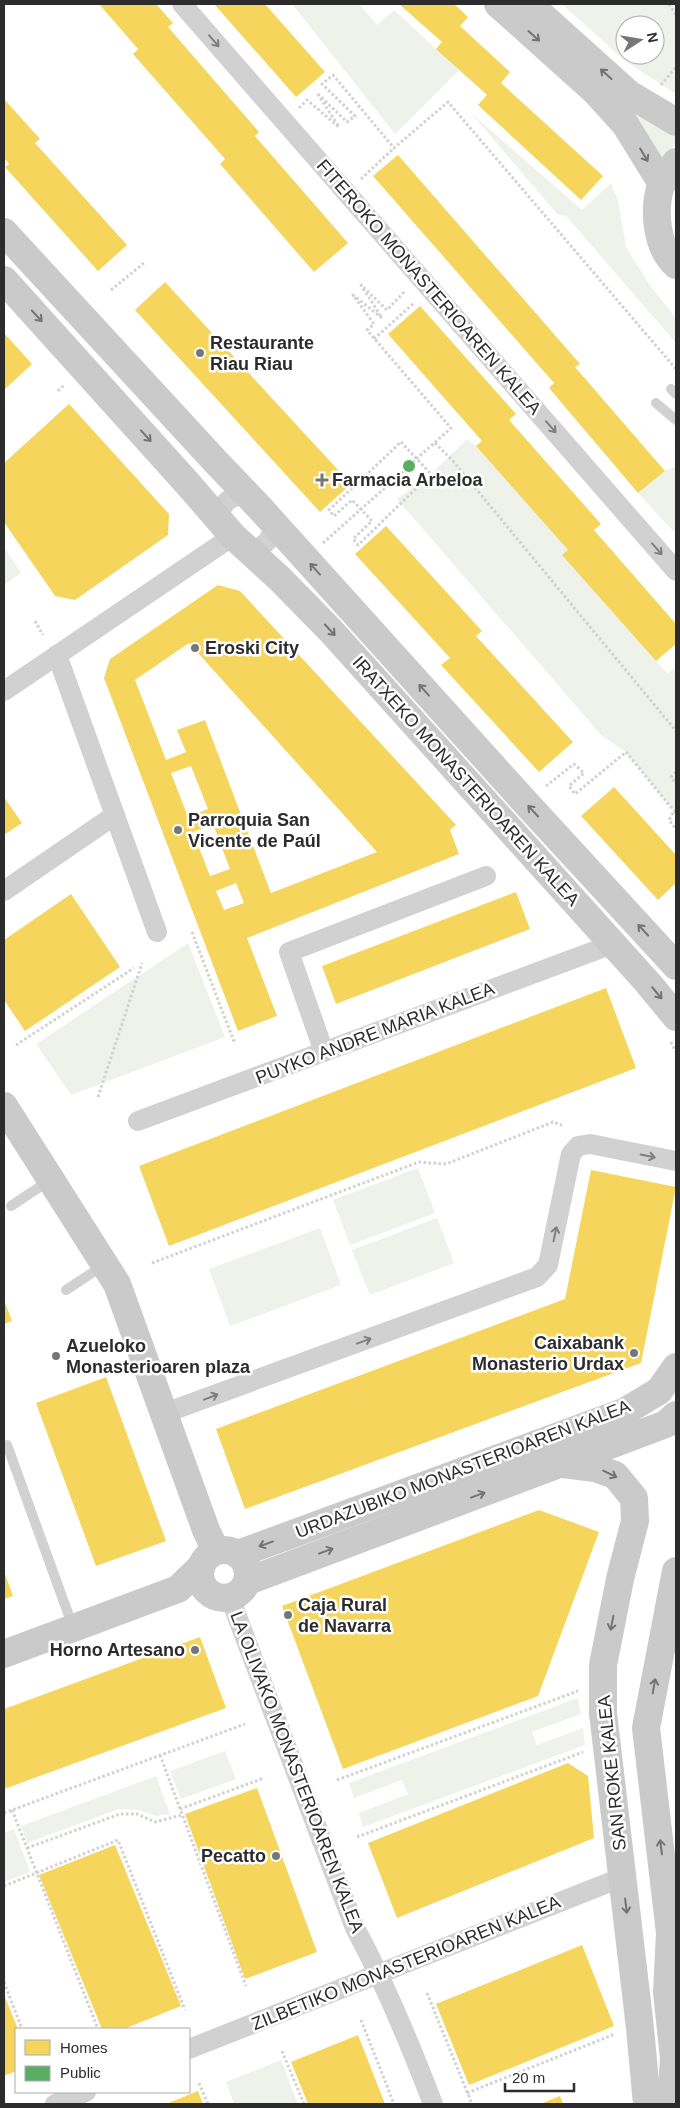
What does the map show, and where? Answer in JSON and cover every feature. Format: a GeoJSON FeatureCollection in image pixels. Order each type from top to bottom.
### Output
{"type":"FeatureCollection","features":[{"type":"Feature","properties":{"kind":"street","name":"FITEROKO MONASTERIOAREN KALEA"},"geometry":{"type":"LineString","coordinates":[[182,4],[676,571]]}},
{"type":"Feature","properties":{"kind":"street"},"geometry":{"type":"LineString","coordinates":[[498,4],[596,91],[625,124],[662,184]]}},
{"type":"Feature","properties":{"kind":"street"},"geometry":{"type":"LineString","coordinates":[[529,4],[629,94],[676,122]]}},
{"type":"Feature","properties":{"kind":"street"},"geometry":{"type":"LineString","coordinates":[[676,162],[662,184],[656,225],[668,258],[676,265]]}},
{"type":"Feature","properties":{"kind":"street","name":"IRATXEKO MONASTERIOAREN KALEA"},"geometry":{"type":"LineString","coordinates":[[4,232],[209,455],[248,494],[676,966]]}},
{"type":"Feature","properties":{"kind":"street","name":"IRATXEKO MONASTERIOAREN KALEA"},"geometry":{"type":"LineString","coordinates":[[4,280],[233,535],[331,631],[676,1016]]}},
{"type":"Feature","properties":{"kind":"street"},"geometry":{"type":"LineString","coordinates":[[233,535],[228,499],[248,494]]}},
{"type":"Feature","properties":{"kind":"street"},"geometry":{"type":"LineString","coordinates":[[233,535],[260,549],[267,543],[272,534],[274,523]]}},
{"type":"Feature","properties":{"kind":"street"},"geometry":{"type":"LineString","coordinates":[[4,692],[233,535]]}},
{"type":"Feature","properties":{"kind":"street"},"geometry":{"type":"LineString","coordinates":[[57,655],[157,932]]}},
{"type":"Feature","properties":{"kind":"street"},"geometry":{"type":"LineString","coordinates":[[4,891],[115,814]]}},
{"type":"Feature","properties":{"kind":"street"},"geometry":{"type":"LineString","coordinates":[[324,1052],[289,952],[486,876]]}},
{"type":"Feature","properties":{"kind":"street","name":"PUYKO ANDRE MARIA KALEA"},"geometry":{"type":"LineString","coordinates":[[138,1122],[613,944]]}},
{"type":"Feature","properties":{"kind":"street","name":"LA OLIVAKO MONASTERIOAREN KALEA"},"geometry":{"type":"LineString","coordinates":[[4,1106],[117,1284],[206,1530],[355,1928],[395,2006],[434,2104]]}},
{"type":"Feature","properties":{"kind":"street"},"geometry":{"type":"LineString","coordinates":[[165,1414],[537,1277],[548,1265],[571,1154],[578,1146],[590,1144],[676,1161]]}},
{"type":"Feature","properties":{"kind":"street","name":"URDAZUBIKO MONASTERIOAREN KALEA"},"geometry":{"type":"LineString","coordinates":[[223,1574],[624,1412],[659,1391],[676,1367]]}},
{"type":"Feature","properties":{"kind":"street","name":"URDAZUBIKO MONASTERIOAREN KALEA"},"geometry":{"type":"LineString","coordinates":[[4,1654],[178,1589],[563,1464],[666,1424],[676,1415]]}},
{"type":"Feature","properties":{"kind":"street","name":"SAN ROKE KALEA"},"geometry":{"type":"LineString","coordinates":[[563,1464],[595,1468],[615,1475],[634,1498],[635,1521],[620,1579],[603,1666],[603,1713],[623,1877],[647,2104]]}},
{"type":"Feature","properties":{"kind":"street"},"geometry":{"type":"LineString","coordinates":[[671,2104],[674,2058],[667,1992],[670,1933],[646,1728],[676,1571]]}},
{"type":"Feature","properties":{"kind":"street","name":"ZILBETIKO MONASTERIOAREN KALEA"},"geometry":{"type":"LineString","coordinates":[[190,2050],[379,1972],[623,1877]]}},
{"type":"Feature","properties":{"kind":"street"},"geometry":{"type":"LineString","coordinates":[[55,2104],[83,2093]]}},
{"type":"Feature","properties":{"kind":"lane"},"geometry":{"type":"LineString","coordinates":[[656,403],[676,420]]}},
{"type":"Feature","properties":{"kind":"lane"},"geometry":{"type":"LineString","coordinates":[[12,1206],[51,1180]]}},
{"type":"Feature","properties":{"kind":"lane"},"geometry":{"type":"LineString","coordinates":[[66,1290],[105,1264]]}},
{"type":"Feature","properties":{"kind":"lane"},"geometry":{"type":"LineString","coordinates":[[6,1445],[73,1628]]}},
{"type":"Feature","properties":{"kind":"path"},"geometry":{"type":"LineString","coordinates":[[669,4],[676,15]]}},
{"type":"Feature","properties":{"kind":"path"},"geometry":{"type":"LineString","coordinates":[[656,91],[676,68]]}},
{"type":"Feature","properties":{"kind":"path"},"geometry":{"type":"LineString","coordinates":[[285,122],[307,100],[339,127],[317,93],[347,122],[355,116],[322,84],[333,75],[394,148]]}},
{"type":"Feature","properties":{"kind":"path"},"geometry":{"type":"LineString","coordinates":[[346,193],[394,148],[448,102],[676,368]]}},
{"type":"Feature","properties":{"kind":"path"},"geometry":{"type":"LineString","coordinates":[[111,290],[144,263]]}},
{"type":"Feature","properties":{"kind":"path"},"geometry":{"type":"LineString","coordinates":[[414,462],[451,428],[367,330],[374,324],[353,296],[382,318],[361,284],[387,310],[425,283]]}},
{"type":"Feature","properties":{"kind":"path"},"geometry":{"type":"LineString","coordinates":[[374,339],[425,283]]}},
{"type":"Feature","properties":{"kind":"path"},"geometry":{"type":"LineString","coordinates":[[58,391],[64,385]]}},
{"type":"Feature","properties":{"kind":"path"},"geometry":{"type":"LineString","coordinates":[[401,442],[431,474],[358,545],[352,539],[372,521],[360,509],[352,500],[334,516],[329,510],[401,442]]}},
{"type":"Feature","properties":{"kind":"path"},"geometry":{"type":"LineString","coordinates":[[434,443],[453,461],[676,731]]}},
{"type":"Feature","properties":{"kind":"path"},"geometry":{"type":"LineString","coordinates":[[305,558],[405,470]]}},
{"type":"Feature","properties":{"kind":"path"},"geometry":{"type":"LineString","coordinates":[[35,621],[43,635]]}},
{"type":"Feature","properties":{"kind":"path"},"geometry":{"type":"LineString","coordinates":[[542,789],[574,764],[584,773],[569,786],[575,794],[626,752],[675,812],[669,820],[676,829]]}},
{"type":"Feature","properties":{"kind":"path"},"geometry":{"type":"LineString","coordinates":[[676,772],[671,777],[676,784]]}},
{"type":"Feature","properties":{"kind":"path"},"geometry":{"type":"LineString","coordinates":[[192,932],[235,1044]]}},
{"type":"Feature","properties":{"kind":"path"},"geometry":{"type":"LineString","coordinates":[[98,1097],[142,963]]}},
{"type":"Feature","properties":{"kind":"path"},"geometry":{"type":"LineString","coordinates":[[16,1045],[134,968]]}},
{"type":"Feature","properties":{"kind":"path"},"geometry":{"type":"LineString","coordinates":[[152,1263],[419,1162],[446,1164],[553,1122],[562,1125]]}},
{"type":"Feature","properties":{"kind":"path"},"geometry":{"type":"LineString","coordinates":[[337,1780],[587,1688]]}},
{"type":"Feature","properties":{"kind":"path"},"geometry":{"type":"LineString","coordinates":[[4,1813],[245,1724]]}},
{"type":"Feature","properties":{"kind":"path"},"geometry":{"type":"LineString","coordinates":[[357,1838],[584,1751]]}},
{"type":"Feature","properties":{"kind":"path"},"geometry":{"type":"LineString","coordinates":[[160,1755],[246,1986]]}},
{"type":"Feature","properties":{"kind":"path"},"geometry":{"type":"LineString","coordinates":[[180,1809],[264,1778]]}},
{"type":"Feature","properties":{"kind":"path"},"geometry":{"type":"LineString","coordinates":[[12,1810],[98,2028]]}},
{"type":"Feature","properties":{"kind":"path"},"geometry":{"type":"LineString","coordinates":[[27,1848],[120,1814],[137,1814],[155,1822],[182,1814]]}},
{"type":"Feature","properties":{"kind":"path"},"geometry":{"type":"LineString","coordinates":[[4,1886],[118,1840],[185,2010]]}},
{"type":"Feature","properties":{"kind":"path"},"geometry":{"type":"LineString","coordinates":[[4,1982],[22,2028]]}},
{"type":"Feature","properties":{"kind":"path"},"geometry":{"type":"LineString","coordinates":[[428,1993],[472,2104]]}},
{"type":"Feature","properties":{"kind":"path"},"geometry":{"type":"LineString","coordinates":[[361,2020],[394,2104]]}},
{"type":"Feature","properties":{"kind":"path"},"geometry":{"type":"LineString","coordinates":[[467,2093],[621,2032]]}},
{"type":"Feature","properties":{"kind":"path"},"geometry":{"type":"LineString","coordinates":[[282,2050],[304,2104]]}},
{"type":"Feature","properties":{"kind":"path"},"geometry":{"type":"LineString","coordinates":[[200,2083],[208,2104]]}},
{"type":"Feature","properties":{"kind":"shaded area"},"geometry":{"type":"Polygon","coordinates":[[[292,4],[359,4],[377,25],[394,10],[459,70],[395,134],[292,4]]]}},
{"type":"Feature","properties":{"kind":"shaded area"},"geometry":{"type":"Polygon","coordinates":[[[520,4],[676,134],[676,144],[662,160],[650,138],[622,107],[520,4]]]}},
{"type":"Feature","properties":{"kind":"shaded area"},"geometry":{"type":"Polygon","coordinates":[[[562,4],[676,4],[676,94],[631,65],[665,65],[665,15],[615,15],[615,52],[562,4]]]}},
{"type":"Feature","properties":{"kind":"shaded area"},"geometry":{"type":"Polygon","coordinates":[[[471,113],[582,210],[611,183],[618,201],[626,247],[649,284],[676,318],[676,343],[566,216],[558,215],[471,113]]]}},
{"type":"Feature","properties":{"kind":"shaded area"},"geometry":{"type":"Polygon","coordinates":[[[467,439],[476,446],[568,550],[563,555],[656,661],[668,674],[676,667],[676,811],[674,811],[626,752],[602,736],[397,499],[431,474],[467,439]]]}},
{"type":"Feature","properties":{"kind":"shaded area"},"geometry":{"type":"Polygon","coordinates":[[[676,466],[676,534],[638,493],[665,471],[676,466]]]}},
{"type":"Feature","properties":{"kind":"shaded area"},"geometry":{"type":"Polygon","coordinates":[[[4,547],[21,573],[4,585],[4,547]]]}},
{"type":"Feature","properties":{"kind":"shaded area"},"geometry":{"type":"Polygon","coordinates":[[[188,943],[225,1037],[71,1095],[36,1044],[188,943]]]}},
{"type":"Feature","properties":{"kind":"shaded area"},"geometry":{"type":"Polygon","coordinates":[[[418,1168],[435,1213],[350,1245],[333,1200],[418,1168]]]}},
{"type":"Feature","properties":{"kind":"shaded area"},"geometry":{"type":"Polygon","coordinates":[[[437,1218],[454,1263],[370,1295],[352,1250],[437,1218]]]}},
{"type":"Feature","properties":{"kind":"shaded area"},"geometry":{"type":"Polygon","coordinates":[[[320,1228],[341,1285],[230,1326],[209,1269],[320,1228]]]}},
{"type":"Feature","properties":{"kind":"shaded area"},"geometry":{"type":"Polygon","coordinates":[[[578,1698],[581,1714],[532,1732],[537,1745],[583,1728],[585,1745],[363,1827],[359,1813],[408,1794],[402,1780],[354,1798],[349,1783],[578,1698]]]}},
{"type":"Feature","properties":{"kind":"shaded area"},"geometry":{"type":"Polygon","coordinates":[[[225,1751],[236,1779],[181,1799],[170,1771],[225,1751]]]}},
{"type":"Feature","properties":{"kind":"shaded area"},"geometry":{"type":"Polygon","coordinates":[[[156,1776],[170,1814],[156,1816],[138,1810],[119,1809],[27,1843],[21,1826],[156,1776]]]}},
{"type":"Feature","properties":{"kind":"shaded area"},"geometry":{"type":"Polygon","coordinates":[[[14,1829],[30,1872],[4,1882],[4,1833],[14,1829]]]}},
{"type":"Feature","properties":{"kind":"shaded area"},"geometry":{"type":"Polygon","coordinates":[[[281,2060],[298,2104],[234,2104],[226,2082],[281,2060]]]}},
{"type":"Feature","properties":{"kind":"building: Homes"},"geometry":{"type":"Polygon","coordinates":[[[99,4],[156,4],[173,23],[168,27],[259,132],[255,136],[348,243],[314,272],[220,164],[225,159],[133,54],[138,49],[99,4]]]}},
{"type":"Feature","properties":{"kind":"building: Homes"},"geometry":{"type":"Polygon","coordinates":[[[214,4],[265,4],[325,72],[296,97],[214,4]]]}},
{"type":"Feature","properties":{"kind":"building: Homes"},"geometry":{"type":"Polygon","coordinates":[[[399,4],[454,4],[468,17],[460,26],[510,72],[501,83],[603,176],[581,200],[478,105],[487,95],[436,49],[442,42],[399,4]]]}},
{"type":"Feature","properties":{"kind":"building: Homes"},"geometry":{"type":"Polygon","coordinates":[[[4,99],[40,139],[35,143],[127,245],[98,271],[5,167],[9,164],[4,158],[4,99]]]}},
{"type":"Feature","properties":{"kind":"building: Homes"},"geometry":{"type":"Polygon","coordinates":[[[398,155],[580,364],[575,367],[665,471],[638,493],[549,388],[554,383],[373,176],[398,155]]]}},
{"type":"Feature","properties":{"kind":"building: Homes"},"geometry":{"type":"Polygon","coordinates":[[[165,282],[351,484],[320,512],[135,310],[165,282]]]}},
{"type":"Feature","properties":{"kind":"building: Homes"},"geometry":{"type":"Polygon","coordinates":[[[420,306],[516,414],[509,420],[601,524],[594,530],[676,624],[676,644],[656,661],[562,555],[568,550],[476,446],[482,441],[388,334],[420,306]]]}},
{"type":"Feature","properties":{"kind":"building: Homes"},"geometry":{"type":"Polygon","coordinates":[[[4,333],[32,364],[4,390],[4,333]]]}},
{"type":"Feature","properties":{"kind":"building: Homes"},"geometry":{"type":"Polygon","coordinates":[[[69,404],[169,514],[168,535],[75,600],[55,596],[4,522],[4,463],[69,404]]]}},
{"type":"Feature","properties":{"kind":"building: Homes"},"geometry":{"type":"Polygon","coordinates":[[[386,526],[482,631],[476,636],[573,742],[539,772],[441,665],[450,658],[355,554],[386,526]]]}},
{"type":"Feature","properties":{"kind":"building: Homes"},"geometry":{"type":"Polygon","coordinates":[[[218,585],[240,591],[456,825],[450,830],[459,854],[247,938],[277,1016],[238,1031],[104,678],[110,659],[218,585]],[[189,643],[135,680],[166,760],[186,752],[177,730],[205,720],[271,893],[377,852],[189,643]],[[191,766],[171,773],[188,817],[208,809],[191,766]],[[213,824],[193,832],[210,876],[230,869],[213,824]],[[236,883],[216,891],[224,910],[244,903],[236,883]]]}},
{"type":"Feature","properties":{"kind":"building: Homes"},"geometry":{"type":"Polygon","coordinates":[[[614,787],[676,855],[676,883],[658,900],[581,816],[614,787]]]}},
{"type":"Feature","properties":{"kind":"building: Homes"},"geometry":{"type":"Polygon","coordinates":[[[4,797],[22,823],[4,835],[4,797]]]}},
{"type":"Feature","properties":{"kind":"building: Homes"},"geometry":{"type":"Polygon","coordinates":[[[516,892],[530,929],[336,1004],[322,966],[516,892]]]}},
{"type":"Feature","properties":{"kind":"building: Homes"},"geometry":{"type":"Polygon","coordinates":[[[71,894],[120,967],[25,1031],[4,1000],[4,940],[71,894]]]}},
{"type":"Feature","properties":{"kind":"building: Homes"},"geometry":{"type":"Polygon","coordinates":[[[606,988],[636,1068],[169,1246],[139,1166],[606,988]]]}},
{"type":"Feature","properties":{"kind":"building: Homes"},"geometry":{"type":"Polygon","coordinates":[[[591,1170],[676,1187],[641,1363],[245,1509],[216,1429],[565,1299],[591,1170]]]}},
{"type":"Feature","properties":{"kind":"building: Homes"},"geometry":{"type":"Polygon","coordinates":[[[4,1300],[12,1321],[4,1324],[4,1300]]]}},
{"type":"Feature","properties":{"kind":"building: Homes"},"geometry":{"type":"Polygon","coordinates":[[[106,1377],[166,1541],[96,1566],[36,1403],[106,1377]]]}},
{"type":"Feature","properties":{"kind":"building: Homes"},"geometry":{"type":"Polygon","coordinates":[[[539,1510],[599,1532],[538,1696],[343,1769],[282,1606],[539,1510]]]}},
{"type":"Feature","properties":{"kind":"building: Homes"},"geometry":{"type":"Polygon","coordinates":[[[4,1571],[13,1596],[4,1599],[4,1571]]]}},
{"type":"Feature","properties":{"kind":"building: Homes"},"geometry":{"type":"Polygon","coordinates":[[[200,1637],[226,1708],[4,1789],[4,1709],[200,1637]]]}},
{"type":"Feature","properties":{"kind":"building: Homes"},"geometry":{"type":"Polygon","coordinates":[[[568,1763],[588,1776],[594,1838],[397,1918],[368,1843],[568,1763]]]}},
{"type":"Feature","properties":{"kind":"building: Homes"},"geometry":{"type":"Polygon","coordinates":[[[257,1788],[317,1952],[245,1979],[185,1814],[257,1788]]]}},
{"type":"Feature","properties":{"kind":"building: Homes"},"geometry":{"type":"Polygon","coordinates":[[[115,1845],[181,2006],[126,2028],[102,2028],[39,1875],[115,1845]]]}},
{"type":"Feature","properties":{"kind":"building: Homes"},"geometry":{"type":"Polygon","coordinates":[[[582,1945],[614,2026],[469,2085],[436,2004],[582,1945]]]}},
{"type":"Feature","properties":{"kind":"building: Homes"},"geometry":{"type":"Polygon","coordinates":[[[4,1995],[18,2028],[15,2028],[15,2071],[4,2076],[4,1995]]]}},
{"type":"Feature","properties":{"kind":"building: Homes"},"geometry":{"type":"Polygon","coordinates":[[[358,2035],[385,2104],[308,2104],[291,2062],[358,2035]]]}},
{"type":"Feature","properties":{"kind":"building: Homes"},"geometry":{"type":"Polygon","coordinates":[[[198,2091],[203,2104],[166,2104],[198,2091]]]}},
{"type":"Feature","properties":{"kind":"building: Homes"},"geometry":{"type":"Polygon","coordinates":[[[560,2096],[563,2104],[540,2104],[560,2096]]]}},
{"type":"Feature","properties":{"kind":"building: Public"},"geometry":{"type":"Polygon","coordinates":[[[409,460],[415,466],[409,472],[403,466],[409,460]]]}},
{"type":"Feature","properties":{"kind":"place","name":"Restaurante Riau Riau"},"geometry":{"type":"Point","coordinates":[200,353]}},
{"type":"Feature","properties":{"kind":"place","name":"Farmacia Arbeloa"},"geometry":{"type":"Point","coordinates":[322,480]}},
{"type":"Feature","properties":{"kind":"place","name":"Eroski City"},"geometry":{"type":"Point","coordinates":[195,648]}},
{"type":"Feature","properties":{"kind":"place","name":"Parroquia San Vicente de Paúl"},"geometry":{"type":"Point","coordinates":[178,830]}},
{"type":"Feature","properties":{"kind":"place","name":"Caixabank Monasterio Urdax"},"geometry":{"type":"Point","coordinates":[634,1353]}},
{"type":"Feature","properties":{"kind":"place","name":"Azueloko Monasterioaren plaza"},"geometry":{"type":"Point","coordinates":[56,1356]}},
{"type":"Feature","properties":{"kind":"place","name":"Caja Rural de Navarra"},"geometry":{"type":"Point","coordinates":[288,1615]}},
{"type":"Feature","properties":{"kind":"place","name":"Horno Artesano"},"geometry":{"type":"Point","coordinates":[195,1650]}},
{"type":"Feature","properties":{"kind":"place","name":"Pecatto"},"geometry":{"type":"Point","coordinates":[276,1856]}}]}
